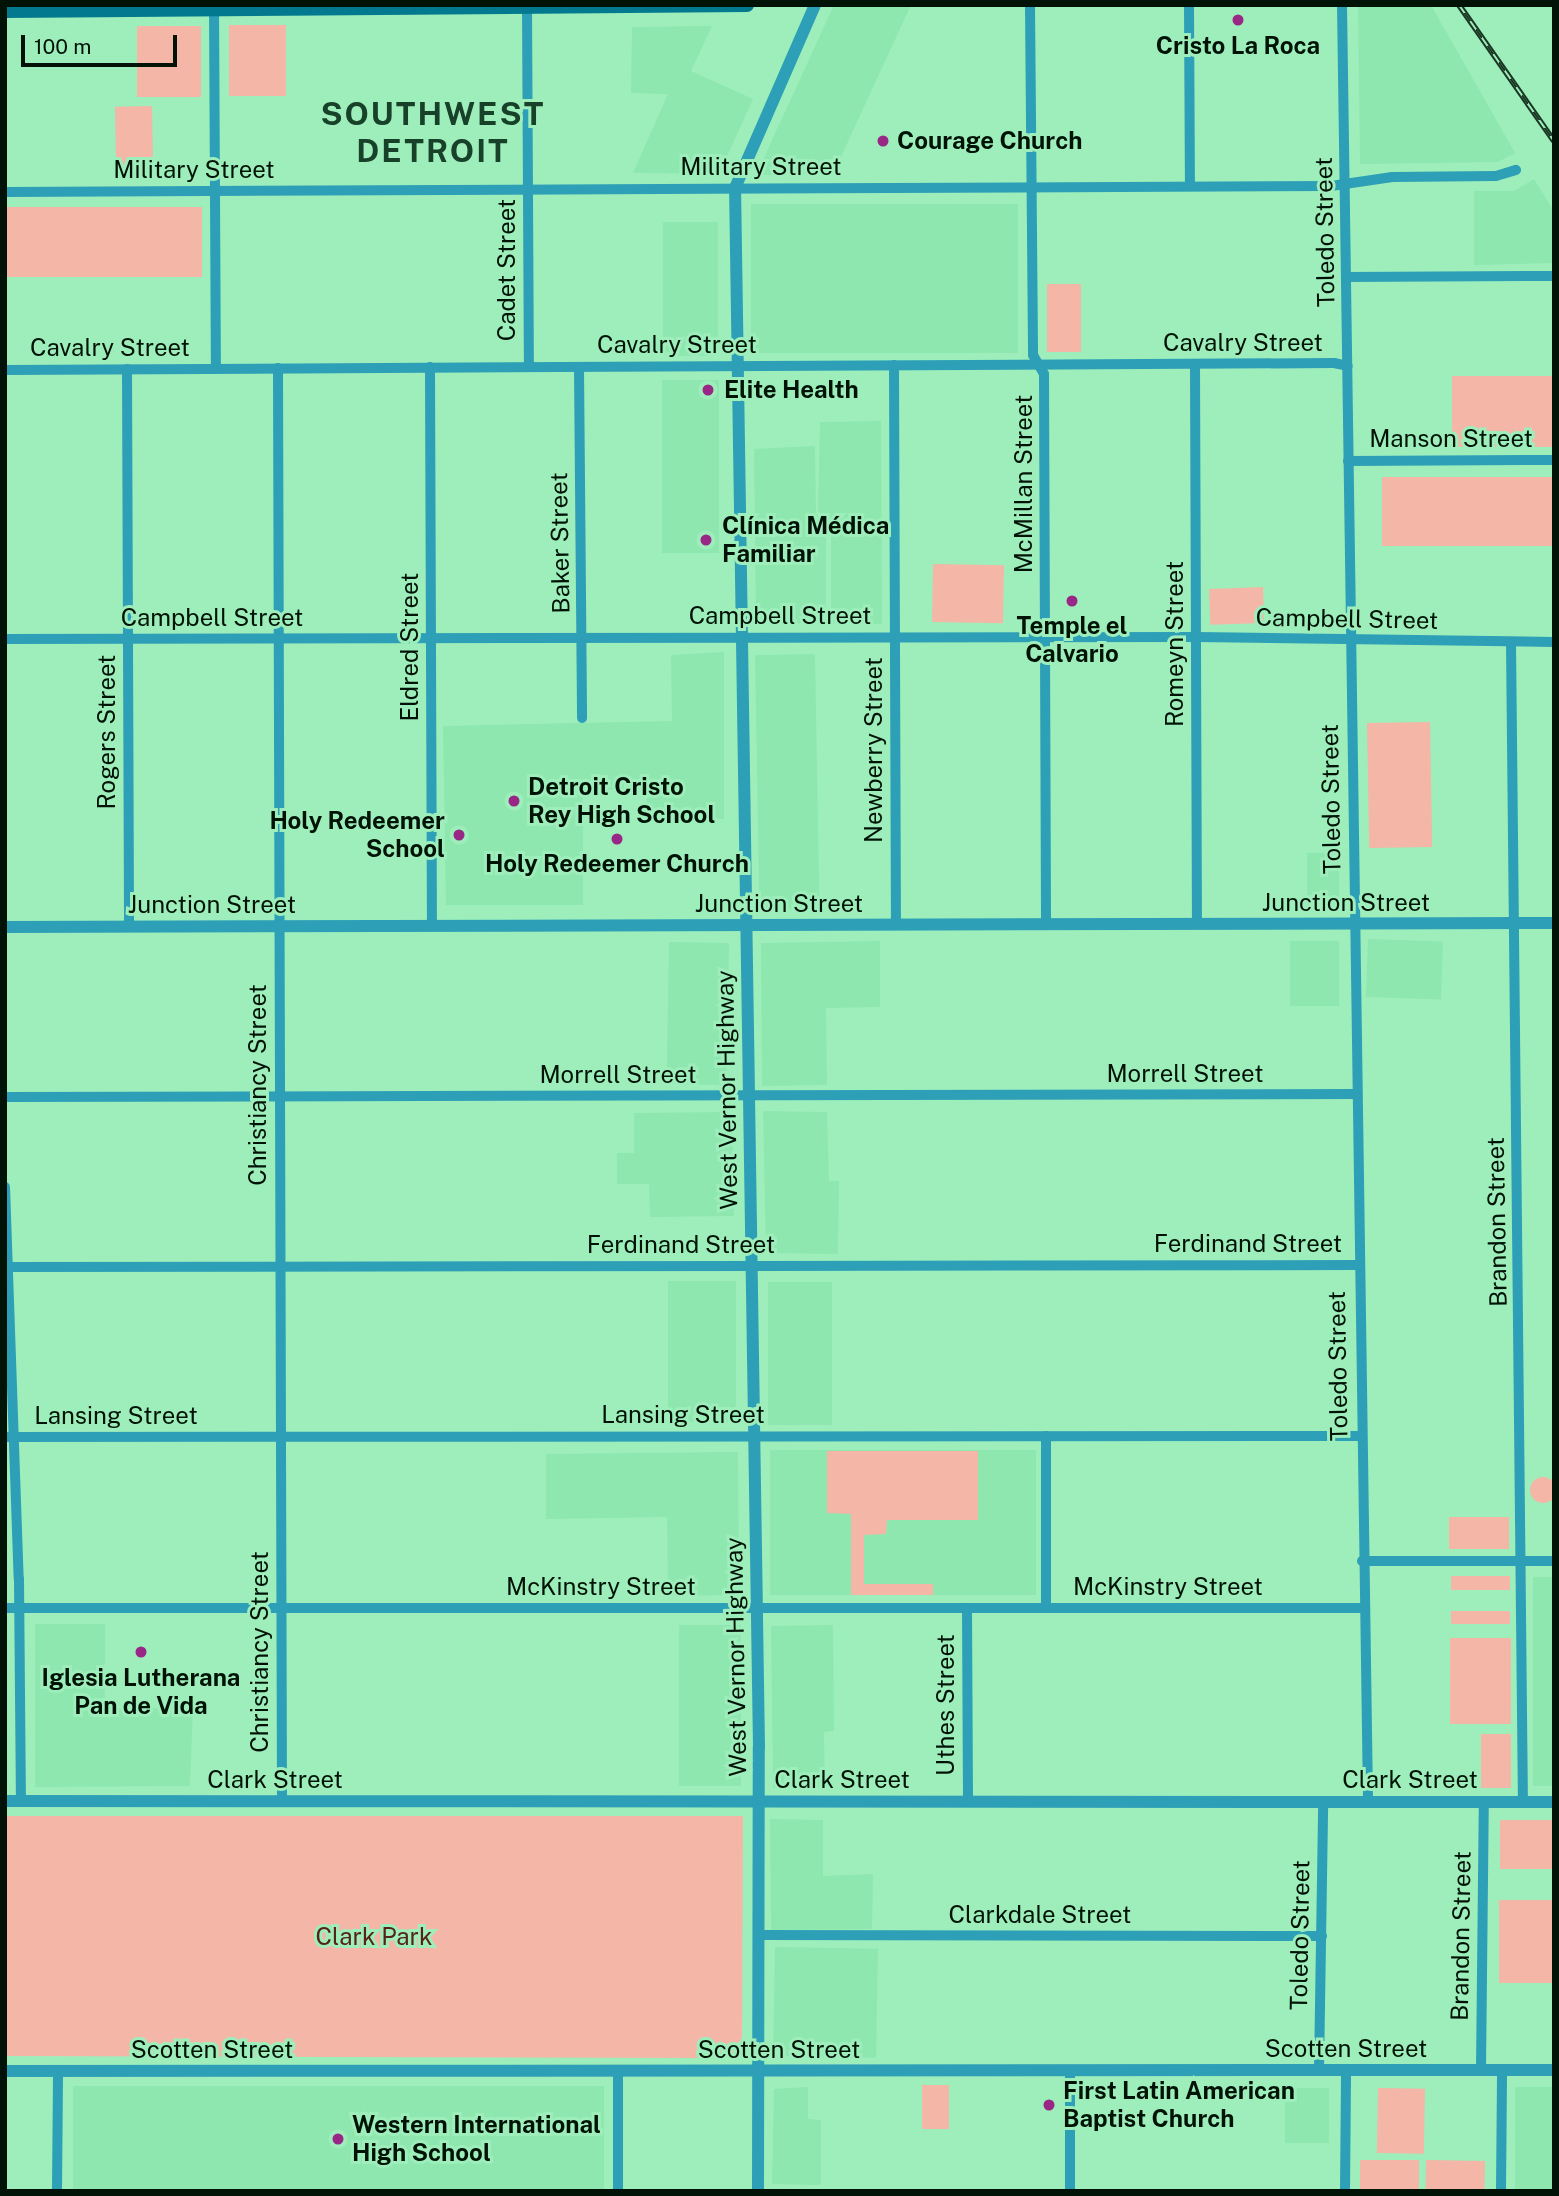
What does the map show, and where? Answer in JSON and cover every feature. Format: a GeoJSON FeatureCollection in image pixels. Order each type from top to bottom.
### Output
{"type":"FeatureCollection","features":[{"type":"Feature","properties":{"kind":"main road"},"geometry":{"type":"LineString","coordinates":[[5,11],[747,5]]}},
{"type":"Feature","properties":{"kind":"street","name":"West Vernor Highway"},"geometry":{"type":"LineString","coordinates":[[758,2191],[757,1608],[735,188],[815,5]]}},
{"type":"Feature","properties":{"kind":"street","name":"McMillan Street"},"geometry":{"type":"LineString","coordinates":[[1030,5],[1034,355],[1044,374],[1046,925]]}},
{"type":"Feature","properties":{"kind":"street"},"geometry":{"type":"LineString","coordinates":[[1189,5],[1190,186]]}},
{"type":"Feature","properties":{"kind":"street","name":"Toledo Street"},"geometry":{"type":"LineString","coordinates":[[1342,5],[1360,1436],[1368,1801]]}},
{"type":"Feature","properties":{"kind":"street","name":"Cadet Street"},"geometry":{"type":"LineString","coordinates":[[527,7],[529,367]]}},
{"type":"Feature","properties":{"kind":"street"},"geometry":{"type":"LineString","coordinates":[[214,8],[216,369]]}},
{"type":"Feature","properties":{"kind":"street","name":"Military Street"},"geometry":{"type":"LineString","coordinates":[[5,192],[1331,186],[1345,181],[1496,176],[1516,170]]}},
{"type":"Feature","properties":{"kind":"street"},"geometry":{"type":"LineString","coordinates":[[1346,277],[1554,276]]}},
{"type":"Feature","properties":{"kind":"street","name":"Cavalry Street"},"geometry":{"type":"LineString","coordinates":[[5,370],[1195,364],[1348,366]]}},
{"type":"Feature","properties":{"kind":"street","name":"Romeyn Street"},"geometry":{"type":"LineString","coordinates":[[1195,364],[1197,924]]}},
{"type":"Feature","properties":{"kind":"street","name":"Newberry Street"},"geometry":{"type":"LineString","coordinates":[[894,365],[896,925]]}},
{"type":"Feature","properties":{"kind":"street","name":"Baker Street"},"geometry":{"type":"LineString","coordinates":[[579,366],[582,718]]}},
{"type":"Feature","properties":{"kind":"street","name":"Eldred Street"},"geometry":{"type":"LineString","coordinates":[[430,367],[432,926]]}},
{"type":"Feature","properties":{"kind":"street","name":"Christiancy Street"},"geometry":{"type":"LineString","coordinates":[[278,368],[282,1801]]}},
{"type":"Feature","properties":{"kind":"street","name":"Rogers Street"},"geometry":{"type":"LineString","coordinates":[[127,369],[129,926]]}},
{"type":"Feature","properties":{"kind":"street","name":"Manson Street"},"geometry":{"type":"LineString","coordinates":[[1348,461],[1554,460]]}},
{"type":"Feature","properties":{"kind":"street","name":"Campbell Street"},"geometry":{"type":"LineString","coordinates":[[5,639],[1196,637],[1554,642]]}},
{"type":"Feature","properties":{"kind":"street","name":"Brandon Street"},"geometry":{"type":"LineString","coordinates":[[1511,643],[1523,1801]]}},
{"type":"Feature","properties":{"kind":"street","name":"Junction Street"},"geometry":{"type":"LineString","coordinates":[[5,927],[1554,923]]}},
{"type":"Feature","properties":{"kind":"street","name":"Morrell Street"},"geometry":{"type":"LineString","coordinates":[[5,1097],[1356,1094]]}},
{"type":"Feature","properties":{"kind":"street"},"geometry":{"type":"LineString","coordinates":[[5,1187],[10,1437],[19,1608],[21,1801]]}},
{"type":"Feature","properties":{"kind":"street","name":"Ferdinand Street"},"geometry":{"type":"LineString","coordinates":[[7,1267],[1358,1265]]}},
{"type":"Feature","properties":{"kind":"street"},"geometry":{"type":"LineString","coordinates":[[1046,1436],[1046,1608]]}},
{"type":"Feature","properties":{"kind":"street","name":"Lansing Street"},"geometry":{"type":"LineString","coordinates":[[10,1437],[1360,1436]]}},
{"type":"Feature","properties":{"kind":"street"},"geometry":{"type":"LineString","coordinates":[[1362,1561],[1554,1561]]}},
{"type":"Feature","properties":{"kind":"street","name":"McKinstry Street"},"geometry":{"type":"LineString","coordinates":[[5,1608],[1365,1608]]}},
{"type":"Feature","properties":{"kind":"street","name":"Uthes Street"},"geometry":{"type":"LineString","coordinates":[[967,1608],[968,1801]]}},
{"type":"Feature","properties":{"kind":"street","name":"Clark Street"},"geometry":{"type":"LineString","coordinates":[[5,1801],[1554,1801]]}},
{"type":"Feature","properties":{"kind":"street","name":"Toledo Street"},"geometry":{"type":"LineString","coordinates":[[1319,2070],[1323,1801]]}},
{"type":"Feature","properties":{"kind":"street","name":"Brandon Street"},"geometry":{"type":"LineString","coordinates":[[1481,2070],[1484,1802]]}},
{"type":"Feature","properties":{"kind":"street","name":"Clarkdale Street"},"geometry":{"type":"LineString","coordinates":[[759,1936],[1322,1936]]}},
{"type":"Feature","properties":{"kind":"street"},"geometry":{"type":"LineString","coordinates":[[1070,2070],[1070,2191]]}},
{"type":"Feature","properties":{"kind":"street"},"geometry":{"type":"LineString","coordinates":[[1345,2191],[1346,2070]]}},
{"type":"Feature","properties":{"kind":"street"},"geometry":{"type":"LineString","coordinates":[[1501,2191],[1502,2070]]}},
{"type":"Feature","properties":{"kind":"street","name":"Scotten Street"},"geometry":{"type":"LineString","coordinates":[[5,2071],[1554,2070]]}},
{"type":"Feature","properties":{"kind":"street"},"geometry":{"type":"LineString","coordinates":[[57,2191],[58,2071]]}},
{"type":"Feature","properties":{"kind":"street"},"geometry":{"type":"LineString","coordinates":[[618,2071],[618,2191]]}},
{"type":"Feature","properties":{"kind":"shaded area"},"geometry":{"type":"Polygon","coordinates":[[[911,5],[833,174],[756,175],[833,7],[911,5]]]}},
{"type":"Feature","properties":{"kind":"shaded area"},"geometry":{"type":"Polygon","coordinates":[[[1358,5],[1431,5],[1515,153],[1498,162],[1360,164],[1358,5]]]}},
{"type":"Feature","properties":{"kind":"shaded area"},"geometry":{"type":"Polygon","coordinates":[[[712,26],[691,71],[753,99],[719,174],[633,173],[668,94],[631,93],[632,27],[712,26]]]}},
{"type":"Feature","properties":{"kind":"shaded area"},"geometry":{"type":"Polygon","coordinates":[[[1534,179],[1554,211],[1554,263],[1474,265],[1474,191],[1514,191],[1534,179]]]}},
{"type":"Feature","properties":{"kind":"shaded area"},"geometry":{"type":"Polygon","coordinates":[[[751,204],[1018,204],[1018,353],[751,353],[751,204]]]}},
{"type":"Feature","properties":{"kind":"shaded area"},"geometry":{"type":"Polygon","coordinates":[[[663,222],[718,222],[718,356],[663,356],[663,222]]]}},
{"type":"Feature","properties":{"kind":"shaded area"},"geometry":{"type":"Polygon","coordinates":[[[662,380],[719,380],[719,553],[662,553],[662,380]]]}},
{"type":"Feature","properties":{"kind":"shaded area"},"geometry":{"type":"Polygon","coordinates":[[[881,421],[882,624],[831,623],[831,534],[818,510],[820,422],[881,421]]]}},
{"type":"Feature","properties":{"kind":"shaded area"},"geometry":{"type":"Polygon","coordinates":[[[815,446],[816,513],[826,531],[826,623],[756,624],[754,449],[815,446]]]}},
{"type":"Feature","properties":{"kind":"shaded area","name":"Detroit Cristo Rey High School"},"geometry":{"type":"Polygon","coordinates":[[[724,652],[724,819],[648,819],[646,790],[583,790],[583,905],[446,905],[443,726],[672,721],[671,655],[724,652]]]}},
{"type":"Feature","properties":{"kind":"shaded area"},"geometry":{"type":"Polygon","coordinates":[[[815,654],[819,909],[759,910],[755,655],[815,654]]]}},
{"type":"Feature","properties":{"kind":"shaded area"},"geometry":{"type":"Polygon","coordinates":[[[1307,853],[1339,853],[1339,912],[1307,912],[1307,853]]]}},
{"type":"Feature","properties":{"kind":"shaded area"},"geometry":{"type":"Polygon","coordinates":[[[1368,939],[1443,942],[1441,1000],[1366,997],[1368,939]]]}},
{"type":"Feature","properties":{"kind":"shaded area"},"geometry":{"type":"Polygon","coordinates":[[[880,941],[880,1007],[826,1008],[827,1085],[762,1086],[761,943],[880,941]]]}},
{"type":"Feature","properties":{"kind":"shaded area"},"geometry":{"type":"Polygon","coordinates":[[[1290,941],[1339,941],[1339,1006],[1290,1006],[1290,941]]]}},
{"type":"Feature","properties":{"kind":"shaded area"},"geometry":{"type":"Polygon","coordinates":[[[669,942],[729,943],[727,1085],[667,1084],[669,942]]]}},
{"type":"Feature","properties":{"kind":"shaded area"},"geometry":{"type":"Polygon","coordinates":[[[763,1111],[827,1112],[829,1181],[839,1181],[838,1254],[766,1253],[763,1111]]]}},
{"type":"Feature","properties":{"kind":"shaded area"},"geometry":{"type":"Polygon","coordinates":[[[732,1112],[734,1216],[650,1217],[649,1184],[617,1184],[617,1153],[634,1153],[634,1113],[732,1112]]]}},
{"type":"Feature","properties":{"kind":"shaded area"},"geometry":{"type":"Polygon","coordinates":[[[668,1281],[736,1281],[736,1422],[668,1422],[668,1281]]]}},
{"type":"Feature","properties":{"kind":"shaded area"},"geometry":{"type":"Polygon","coordinates":[[[768,1282],[832,1282],[832,1425],[768,1425],[768,1282]]]}},
{"type":"Feature","properties":{"kind":"shaded area"},"geometry":{"type":"Polygon","coordinates":[[[770,1450],[1036,1450],[1036,1595],[770,1595],[770,1450]]]}},
{"type":"Feature","properties":{"kind":"shaded area"},"geometry":{"type":"Polygon","coordinates":[[[738,1452],[739,1595],[668,1596],[667,1517],[546,1519],[546,1454],[738,1452]]]}},
{"type":"Feature","properties":{"kind":"shaded area"},"geometry":{"type":"Polygon","coordinates":[[[1533,1577],[1554,1577],[1554,1786],[1533,1786],[1533,1577]]]}},
{"type":"Feature","properties":{"kind":"shaded area"},"geometry":{"type":"Polygon","coordinates":[[[35,1624],[105,1624],[105,1708],[193,1708],[190,1786],[35,1787],[35,1624]]]}},
{"type":"Feature","properties":{"kind":"shaded area"},"geometry":{"type":"Polygon","coordinates":[[[679,1625],[741,1625],[741,1786],[679,1786],[679,1625]]]}},
{"type":"Feature","properties":{"kind":"shaded area"},"geometry":{"type":"Polygon","coordinates":[[[833,1625],[834,1731],[824,1732],[825,1787],[773,1788],[771,1626],[833,1625]]]}},
{"type":"Feature","properties":{"kind":"shaded area"},"geometry":{"type":"Polygon","coordinates":[[[770,1819],[823,1820],[823,1876],[873,1874],[872,1929],[771,1930],[770,1819]]]}},
{"type":"Feature","properties":{"kind":"shaded area"},"geometry":{"type":"Polygon","coordinates":[[[775,1947],[878,1949],[876,2058],[773,2056],[775,1947]]]}},
{"type":"Feature","properties":{"kind":"shaded area","name":"Western International High School"},"geometry":{"type":"Polygon","coordinates":[[[73,2086],[604,2086],[604,2191],[73,2191],[73,2086]]]}},
{"type":"Feature","properties":{"kind":"shaded area"},"geometry":{"type":"Polygon","coordinates":[[[808,2087],[808,2119],[821,2120],[821,2185],[772,2184],[774,2089],[808,2087]]]}},
{"type":"Feature","properties":{"kind":"shaded area"},"geometry":{"type":"Polygon","coordinates":[[[1515,2087],[1554,2087],[1554,2191],[1515,2191],[1515,2087]]]}},
{"type":"Feature","properties":{"kind":"shaded area"},"geometry":{"type":"Polygon","coordinates":[[[1285,2088],[1329,2088],[1329,2143],[1285,2143],[1285,2088]]]}},
{"type":"Feature","properties":{"kind":"green space"},"geometry":{"type":"Polygon","coordinates":[[[229,25],[286,25],[286,96],[229,96],[229,25]]]}},
{"type":"Feature","properties":{"kind":"green space"},"geometry":{"type":"Polygon","coordinates":[[[137,26],[201,26],[201,97],[137,97],[137,26]]]}},
{"type":"Feature","properties":{"kind":"green space"},"geometry":{"type":"Polygon","coordinates":[[[152,106],[153,176],[116,177],[115,107],[152,106]]]}},
{"type":"Feature","properties":{"kind":"green space"},"geometry":{"type":"Polygon","coordinates":[[[5,207],[202,207],[202,277],[5,277],[5,207]]]}},
{"type":"Feature","properties":{"kind":"green space"},"geometry":{"type":"Polygon","coordinates":[[[1047,284],[1081,284],[1081,352],[1047,352],[1047,284]]]}},
{"type":"Feature","properties":{"kind":"green space"},"geometry":{"type":"Polygon","coordinates":[[[1452,376],[1554,376],[1554,447],[1452,447],[1452,376]]]}},
{"type":"Feature","properties":{"kind":"green space"},"geometry":{"type":"Polygon","coordinates":[[[1382,477],[1554,477],[1554,546],[1382,546],[1382,477]]]}},
{"type":"Feature","properties":{"kind":"green space"},"geometry":{"type":"Polygon","coordinates":[[[933,564],[1004,565],[1003,623],[932,622],[933,564]]]}},
{"type":"Feature","properties":{"kind":"green space"},"geometry":{"type":"Polygon","coordinates":[[[1263,587],[1264,623],[1210,625],[1209,589],[1263,587]]]}},
{"type":"Feature","properties":{"kind":"green space"},"geometry":{"type":"Polygon","coordinates":[[[1430,722],[1432,847],[1369,848],[1367,723],[1430,722]]]}},
{"type":"Feature","properties":{"kind":"green space"},"geometry":{"type":"Polygon","coordinates":[[[827,1451],[978,1451],[978,1520],[887,1520],[886,1534],[864,1535],[864,1584],[933,1584],[933,1595],[851,1595],[851,1514],[827,1513],[827,1451]]]}},
{"type":"Feature","properties":{"kind":"green space"},"geometry":{"type":"Polygon","coordinates":[[[1543,1477],[1552,1481],[1556,1490],[1552,1499],[1543,1503],[1534,1499],[1530,1490],[1534,1481],[1543,1477]]]}},
{"type":"Feature","properties":{"kind":"green space"},"geometry":{"type":"Polygon","coordinates":[[[1449,1517],[1509,1517],[1509,1549],[1449,1549],[1449,1517]]]}},
{"type":"Feature","properties":{"kind":"green space"},"geometry":{"type":"Polygon","coordinates":[[[1451,1576],[1510,1576],[1510,1590],[1451,1590],[1451,1576]]]}},
{"type":"Feature","properties":{"kind":"green space"},"geometry":{"type":"Polygon","coordinates":[[[1451,1611],[1510,1611],[1510,1624],[1451,1624],[1451,1611]]]}},
{"type":"Feature","properties":{"kind":"green space"},"geometry":{"type":"Polygon","coordinates":[[[1450,1638],[1511,1638],[1511,1724],[1450,1724],[1450,1638]]]}},
{"type":"Feature","properties":{"kind":"green space"},"geometry":{"type":"Polygon","coordinates":[[[1481,1734],[1511,1734],[1511,1788],[1481,1788],[1481,1734]]]}},
{"type":"Feature","properties":{"kind":"green space","name":"Clark Park"},"geometry":{"type":"Polygon","coordinates":[[[5,1816],[743,1816],[742,2050],[720,2058],[5,2056],[5,1816]]]}},
{"type":"Feature","properties":{"kind":"green space"},"geometry":{"type":"Polygon","coordinates":[[[1500,1820],[1554,1820],[1554,1869],[1500,1869],[1500,1820]]]}},
{"type":"Feature","properties":{"kind":"green space"},"geometry":{"type":"Polygon","coordinates":[[[1499,1900],[1554,1900],[1554,1983],[1499,1983],[1499,1900]]]}},
{"type":"Feature","properties":{"kind":"green space"},"geometry":{"type":"Polygon","coordinates":[[[922,2085],[949,2085],[949,2129],[922,2129],[922,2085]]]}},
{"type":"Feature","properties":{"kind":"green space"},"geometry":{"type":"Polygon","coordinates":[[[1378,2088],[1425,2089],[1424,2154],[1377,2153],[1378,2088]]]}},
{"type":"Feature","properties":{"kind":"green space"},"geometry":{"type":"Polygon","coordinates":[[[1360,2160],[1419,2160],[1419,2191],[1360,2191],[1360,2160]]]}},
{"type":"Feature","properties":{"kind":"green space"},"geometry":{"type":"Polygon","coordinates":[[[1426,2160],[1485,2161],[1484,2191],[1425,2191],[1426,2160]]]}},
{"type":"Feature","properties":{"kind":"railway"},"geometry":{"type":"LineString","coordinates":[[1459,5],[1554,141]]}},
{"type":"Feature","properties":{"kind":"place","name":"Cristo La Roca"},"geometry":{"type":"Point","coordinates":[1238,20]}},
{"type":"Feature","properties":{"kind":"place","name":"Courage Church"},"geometry":{"type":"Point","coordinates":[883,141]}},
{"type":"Feature","properties":{"kind":"place","name":"Elite Health"},"geometry":{"type":"Point","coordinates":[708,390]}},
{"type":"Feature","properties":{"kind":"place","name":"Clínica Médica Familiar"},"geometry":{"type":"Point","coordinates":[706,540]}},
{"type":"Feature","properties":{"kind":"place","name":"Temple el Calvario"},"geometry":{"type":"Point","coordinates":[1072,601]}},
{"type":"Feature","properties":{"kind":"place","name":"Detroit Cristo Rey High School"},"geometry":{"type":"Point","coordinates":[514,801]}},
{"type":"Feature","properties":{"kind":"place","name":"Holy Redeemer School"},"geometry":{"type":"Point","coordinates":[459,835]}},
{"type":"Feature","properties":{"kind":"place","name":"Holy Redeemer Church"},"geometry":{"type":"Point","coordinates":[617,839]}},
{"type":"Feature","properties":{"kind":"place","name":"Iglesia Lutherana Pan de Vida"},"geometry":{"type":"Point","coordinates":[141,1652]}},
{"type":"Feature","properties":{"kind":"place","name":"First Latin American Baptist Church"},"geometry":{"type":"Point","coordinates":[1049,2105]}},
{"type":"Feature","properties":{"kind":"place","name":"Western International High School"},"geometry":{"type":"Point","coordinates":[338,2139]}},
{"type":"Feature","properties":{"kind":"district","name":"SOUTHWEST DETROIT"},"geometry":{"type":"Point","coordinates":[433,134]}}]}
